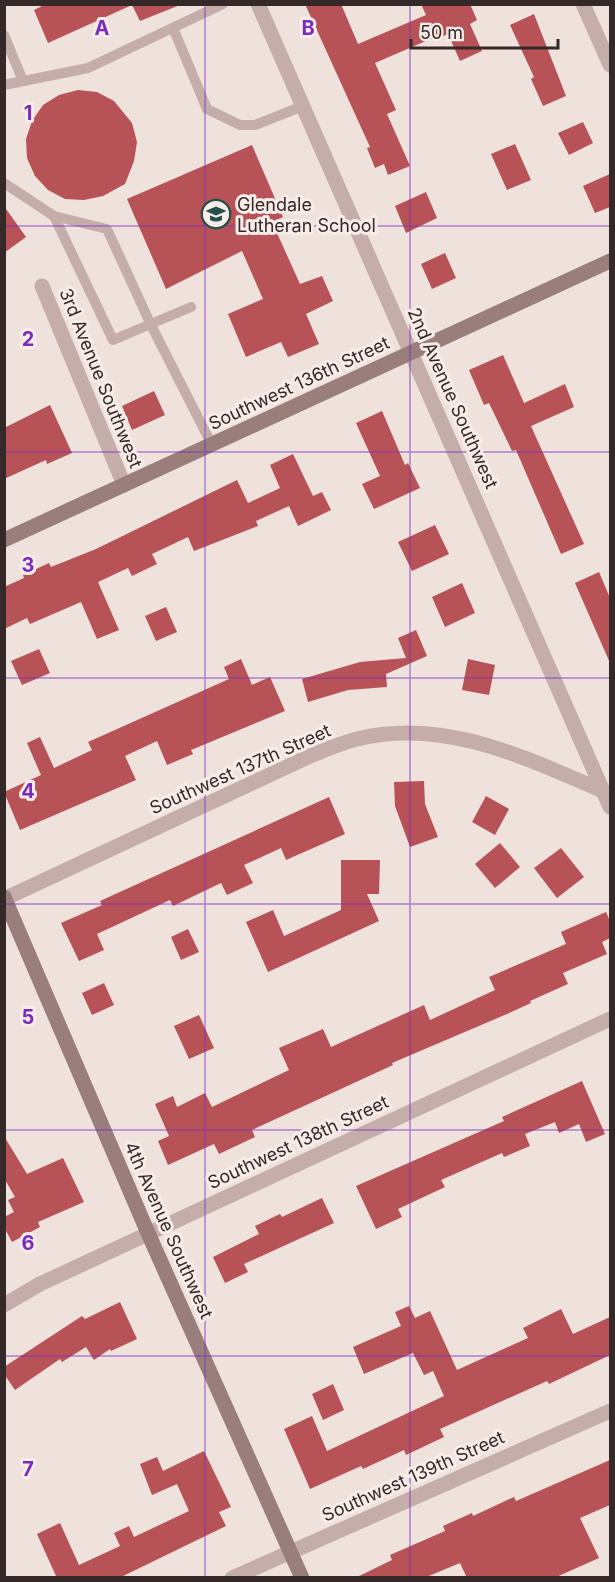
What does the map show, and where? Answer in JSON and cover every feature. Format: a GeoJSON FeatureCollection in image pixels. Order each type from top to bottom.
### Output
{"type":"FeatureCollection","features":[{"type":"Feature","properties":{"kind":"street","name":"2nd Avenue Southwest"},"geometry":{"type":"LineString","coordinates":[[258,4],[610,807]]}},
{"type":"Feature","properties":{"kind":"street"},"geometry":{"type":"LineString","coordinates":[[583,4],[610,65]]}},
{"type":"Feature","properties":{"kind":"street","name":"Southwest 136th Street"},"geometry":{"type":"LineString","coordinates":[[4,540],[610,261]]}},
{"type":"Feature","properties":{"kind":"street","name":"3rd Avenue Southwest"},"geometry":{"type":"LineString","coordinates":[[42,286],[124,485]]}},
{"type":"Feature","properties":{"kind":"street","name":"Southwest 137th Street"},"geometry":{"type":"LineString","coordinates":[[5,898],[310,756],[358,739],[414,733],[472,740],[521,756],[603,790]]}},
{"type":"Feature","properties":{"kind":"street","name":"4th Avenue Southwest"},"geometry":{"type":"LineString","coordinates":[[5,898],[148,1233],[302,1578]]}},
{"type":"Feature","properties":{"kind":"street","name":"Southwest 138th Street"},"geometry":{"type":"LineString","coordinates":[[4,1305],[40,1284],[148,1233],[610,1019]]}},
{"type":"Feature","properties":{"kind":"street","name":"Southwest 139th Street"},"geometry":{"type":"LineString","coordinates":[[232,1578],[610,1411]]}},
{"type":"Feature","properties":{"kind":"lane"},"geometry":{"type":"LineString","coordinates":[[5,86],[88,68],[223,4]]}},
{"type":"Feature","properties":{"kind":"lane"},"geometry":{"type":"LineString","coordinates":[[173,28],[207,109],[240,125],[255,125],[303,106]]}},
{"type":"Feature","properties":{"kind":"lane"},"geometry":{"type":"LineString","coordinates":[[4,35],[23,81]]}},
{"type":"Feature","properties":{"kind":"lane"},"geometry":{"type":"LineString","coordinates":[[4,183],[54,216],[107,229],[151,325],[212,445]]}},
{"type":"Feature","properties":{"kind":"lane"},"geometry":{"type":"LineString","coordinates":[[54,216],[113,340],[191,306]]}},
{"type":"Feature","properties":{"kind":"building"},"geometry":{"type":"Polygon","coordinates":[[[46,4],[180,5],[140,21],[132,5],[48,43],[34,10],[46,4]]]}},
{"type":"Feature","properties":{"kind":"building"},"geometry":{"type":"Polygon","coordinates":[[[305,4],[341,4],[358,44],[426,15],[421,4],[470,4],[477,20],[470,24],[482,51],[460,61],[448,34],[436,39],[435,37],[375,63],[396,110],[387,114],[410,166],[388,175],[384,164],[375,168],[367,148],[370,147],[305,4]]]}},
{"type":"Feature","properties":{"kind":"building"},"geometry":{"type":"Polygon","coordinates":[[[534,14],[566,96],[543,106],[531,79],[534,77],[510,25],[534,14]]]}},
{"type":"Feature","properties":{"kind":"building"},"geometry":{"type":"Polygon","coordinates":[[[78,90],[97,92],[114,101],[132,123],[137,142],[134,161],[125,184],[103,196],[84,200],[65,199],[48,190],[35,176],[27,158],[26,139],[32,121],[43,105],[59,95],[78,90]]]}},
{"type":"Feature","properties":{"kind":"building"},"geometry":{"type":"Polygon","coordinates":[[[583,122],[593,143],[569,155],[558,133],[583,122]]]}},
{"type":"Feature","properties":{"kind":"building"},"geometry":{"type":"Polygon","coordinates":[[[515,144],[531,180],[507,190],[491,154],[515,144]]]}},
{"type":"Feature","properties":{"kind":"building"},"geometry":{"type":"Polygon","coordinates":[[[252,145],[283,217],[272,222],[300,284],[322,276],[333,301],[306,314],[319,344],[288,357],[281,342],[246,357],[228,314],[263,299],[242,251],[166,289],[127,199],[252,145]]]}},
{"type":"Feature","properties":{"kind":"building"},"geometry":{"type":"Polygon","coordinates":[[[610,174],[610,207],[595,213],[583,186],[610,174]]]}},
{"type":"Feature","properties":{"kind":"building"},"geometry":{"type":"Polygon","coordinates":[[[426,192],[437,218],[406,233],[395,206],[426,192]]]}},
{"type":"Feature","properties":{"kind":"building"},"geometry":{"type":"Polygon","coordinates":[[[4,206],[26,237],[4,253],[4,206]]]}},
{"type":"Feature","properties":{"kind":"building"},"geometry":{"type":"Polygon","coordinates":[[[445,253],[456,278],[432,289],[421,264],[445,253]]]}},
{"type":"Feature","properties":{"kind":"building"},"geometry":{"type":"Polygon","coordinates":[[[503,355],[524,403],[565,384],[574,407],[531,426],[584,544],[561,554],[516,450],[512,451],[489,403],[484,405],[469,370],[503,355]]]}},
{"type":"Feature","properties":{"kind":"building"},"geometry":{"type":"Polygon","coordinates":[[[154,391],[165,415],[132,430],[122,406],[154,391]]]}},
{"type":"Feature","properties":{"kind":"building"},"geometry":{"type":"Polygon","coordinates":[[[50,405],[72,453],[47,464],[46,460],[4,479],[4,428],[50,405]]]}},
{"type":"Feature","properties":{"kind":"building"},"geometry":{"type":"Polygon","coordinates":[[[382,411],[405,465],[408,463],[420,488],[374,509],[362,484],[380,476],[356,423],[382,411]]]}},
{"type":"Feature","properties":{"kind":"building"},"geometry":{"type":"Polygon","coordinates":[[[293,454],[313,496],[322,492],[331,510],[298,526],[289,506],[256,521],[258,526],[194,551],[188,537],[152,554],[157,564],[132,576],[128,568],[98,582],[119,630],[97,639],[81,602],[30,624],[27,618],[4,629],[4,587],[24,578],[23,575],[49,563],[51,567],[96,549],[237,480],[248,503],[280,488],[270,465],[293,454]]]}},
{"type":"Feature","properties":{"kind":"building"},"geometry":{"type":"Polygon","coordinates":[[[435,525],[449,554],[412,571],[398,542],[435,525]]]}},
{"type":"Feature","properties":{"kind":"building"},"geometry":{"type":"Polygon","coordinates":[[[599,572],[610,598],[610,663],[575,583],[599,572]]]}},
{"type":"Feature","properties":{"kind":"building"},"geometry":{"type":"Polygon","coordinates":[[[462,583],[475,613],[445,627],[432,597],[462,583]]]}},
{"type":"Feature","properties":{"kind":"building"},"geometry":{"type":"Polygon","coordinates":[[[166,607],[177,632],[156,641],[145,616],[166,607]]]}},
{"type":"Feature","properties":{"kind":"building"},"geometry":{"type":"Polygon","coordinates":[[[416,630],[427,656],[386,674],[387,687],[348,690],[308,702],[302,679],[360,662],[406,658],[398,638],[416,630]]]}},
{"type":"Feature","properties":{"kind":"building"},"geometry":{"type":"Polygon","coordinates":[[[39,649],[50,673],[22,685],[11,661],[39,649]]]}},
{"type":"Feature","properties":{"kind":"building"},"geometry":{"type":"Polygon","coordinates":[[[241,659],[252,685],[270,677],[285,711],[191,750],[193,754],[167,765],[157,741],[125,756],[136,780],[20,830],[4,792],[41,775],[27,743],[40,737],[54,768],[92,750],[88,742],[229,679],[224,667],[241,659]]]}},
{"type":"Feature","properties":{"kind":"building"},"geometry":{"type":"Polygon","coordinates":[[[468,659],[495,665],[489,695],[462,690],[468,659]]]}},
{"type":"Feature","properties":{"kind":"building"},"geometry":{"type":"Polygon","coordinates":[[[424,781],[425,804],[438,837],[410,847],[395,806],[394,782],[424,781]]]}},
{"type":"Feature","properties":{"kind":"building"},"geometry":{"type":"Polygon","coordinates":[[[486,796],[509,809],[495,835],[472,822],[486,796]]]}},
{"type":"Feature","properties":{"kind":"building"},"geometry":{"type":"Polygon","coordinates":[[[329,797],[345,834],[286,860],[281,848],[244,865],[253,883],[227,895],[221,883],[173,906],[170,900],[97,934],[104,950],[79,961],[61,923],[102,905],[100,901],[329,797]]]}},
{"type":"Feature","properties":{"kind":"building"},"geometry":{"type":"Polygon","coordinates":[[[500,843],[520,867],[495,888],[475,864],[500,843]]]}},
{"type":"Feature","properties":{"kind":"building"},"geometry":{"type":"Polygon","coordinates":[[[561,848],[584,877],[557,898],[534,868],[561,848]]]}},
{"type":"Feature","properties":{"kind":"building"},"geometry":{"type":"Polygon","coordinates":[[[341,860],[380,860],[379,894],[367,894],[379,921],[268,972],[246,922],[273,910],[284,936],[341,910],[341,860]]]}},
{"type":"Feature","properties":{"kind":"building"},"geometry":{"type":"Polygon","coordinates":[[[606,912],[610,921],[610,938],[602,942],[607,954],[563,973],[568,984],[507,1014],[392,1063],[393,1065],[252,1130],[255,1137],[219,1154],[214,1144],[168,1165],[158,1141],[169,1136],[155,1104],[173,1096],[177,1107],[205,1093],[212,1107],[289,1070],[279,1048],[323,1029],[331,1047],[424,1005],[430,1020],[495,990],[489,977],[566,944],[561,932],[606,912]]]}},
{"type":"Feature","properties":{"kind":"building"},"geometry":{"type":"Polygon","coordinates":[[[188,929],[199,952],[181,960],[171,937],[188,929]]]}},
{"type":"Feature","properties":{"kind":"building"},"geometry":{"type":"Polygon","coordinates":[[[104,983],[114,1005],[92,1015],[82,993],[104,983]]]}},
{"type":"Feature","properties":{"kind":"building"},"geometry":{"type":"Polygon","coordinates":[[[199,1015],[214,1048],[189,1059],[174,1026],[199,1015]]]}},
{"type":"Feature","properties":{"kind":"building"},"geometry":{"type":"Polygon","coordinates":[[[582,1081],[605,1134],[586,1142],[579,1124],[559,1133],[555,1122],[525,1134],[530,1146],[504,1157],[502,1153],[441,1180],[445,1187],[398,1209],[402,1217],[376,1229],[356,1186],[504,1121],[502,1117],[582,1081]]]}},
{"type":"Feature","properties":{"kind":"building"},"geometry":{"type":"Polygon","coordinates":[[[4,1136],[27,1174],[63,1158],[84,1202],[38,1222],[40,1227],[12,1242],[4,1227],[4,1217],[14,1212],[8,1200],[15,1197],[4,1178],[4,1136]]]}},
{"type":"Feature","properties":{"kind":"building"},"geometry":{"type":"Polygon","coordinates":[[[322,1198],[334,1223],[244,1264],[248,1272],[225,1283],[213,1257],[259,1234],[255,1226],[280,1214],[282,1217],[322,1198]]]}},
{"type":"Feature","properties":{"kind":"building"},"geometry":{"type":"Polygon","coordinates":[[[120,1302],[137,1339],[111,1351],[110,1349],[94,1360],[86,1347],[62,1362],[60,1359],[15,1390],[4,1374],[4,1367],[82,1316],[85,1319],[120,1302]]]}},
{"type":"Feature","properties":{"kind":"building"},"geometry":{"type":"Polygon","coordinates":[[[409,1306],[415,1318],[430,1311],[457,1370],[528,1338],[523,1328],[561,1309],[573,1334],[610,1317],[610,1355],[549,1384],[547,1381],[440,1429],[444,1437],[406,1455],[404,1450],[363,1469],[361,1466],[310,1489],[284,1429],[312,1416],[327,1451],[444,1396],[433,1371],[424,1375],[413,1353],[364,1374],[353,1347],[401,1326],[395,1312],[409,1306]]]}},
{"type":"Feature","properties":{"kind":"building"},"geometry":{"type":"Polygon","coordinates":[[[333,1384],[344,1410],[323,1420],[312,1394],[333,1384]]]}},
{"type":"Feature","properties":{"kind":"building"},"geometry":{"type":"Polygon","coordinates":[[[204,1451],[231,1507],[219,1512],[226,1526],[119,1578],[52,1578],[56,1576],[37,1534],[60,1523],[79,1565],[120,1546],[114,1533],[129,1526],[134,1537],[189,1511],[177,1484],[152,1495],[140,1464],[157,1457],[163,1471],[204,1451]]]}},
{"type":"Feature","properties":{"kind":"building"},"geometry":{"type":"Polygon","coordinates":[[[610,1460],[610,1505],[580,1518],[599,1558],[554,1578],[467,1578],[460,1563],[424,1578],[355,1578],[392,1560],[390,1555],[445,1531],[443,1526],[472,1513],[473,1516],[514,1497],[516,1501],[610,1460]]]}},
{"type":"Feature","properties":{"kind":"place","name":"Glendale Lutheran School"},"geometry":{"type":"Point","coordinates":[216,214]}}]}
